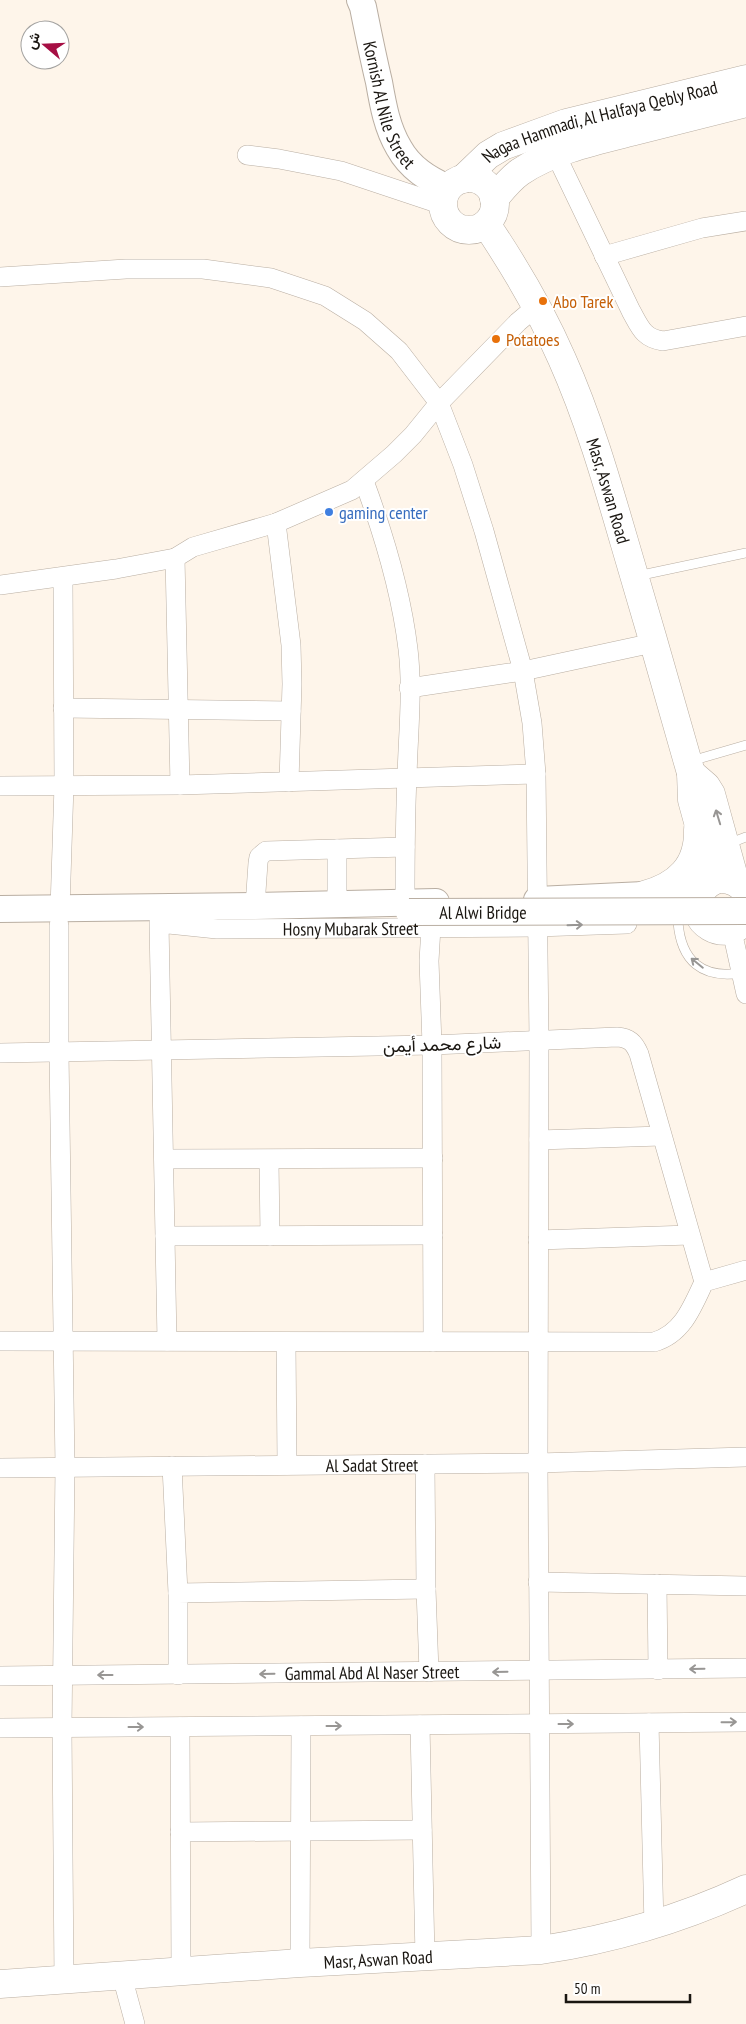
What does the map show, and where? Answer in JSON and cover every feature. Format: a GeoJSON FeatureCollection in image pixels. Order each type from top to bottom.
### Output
{"type":"FeatureCollection","features":[{"type":"Feature","properties":{"kind":"main road","name":"Kornish Al Nile Street"},"geometry":{"type":"LineString","coordinates":[[360,0],[390,129],[399,149],[412,165],[429,179],[469,196]]}},
{"type":"Feature","properties":{"kind":"main road","name":"Nagaa Hammadi, Al Halfaya Qebly Road"},"geometry":{"type":"LineString","coordinates":[[469,196],[488,155],[503,146],[566,123],[746,79]]}},
{"type":"Feature","properties":{"kind":"main road"},"geometry":{"type":"LineString","coordinates":[[469,196],[503,164],[523,153],[569,134],[746,92]]}},
{"type":"Feature","properties":{"kind":"main road","name":"Nagaa Hammadi, Al Halfaya Qebly Road"},"geometry":{"type":"LineString","coordinates":[[469,196],[506,185],[519,173],[556,155],[614,136],[746,103]]}},
{"type":"Feature","properties":{"kind":"main road","name":"Masr, Aswan Road"},"geometry":{"type":"LineString","coordinates":[[469,196],[513,264],[537,306],[562,359],[584,413],[604,470],[690,768],[692,800],[698,823],[720,875]]}},
{"type":"Feature","properties":{"kind":"main road","name":"Masr, Aswan Road"},"geometry":{"type":"LineString","coordinates":[[690,768],[711,794],[720,875]]}},
{"type":"Feature","properties":{"kind":"main road"},"geometry":{"type":"LineString","coordinates":[[644,895],[660,890],[675,882],[686,870],[695,856],[699,839],[698,823]]}},
{"type":"Feature","properties":{"kind":"main road"},"geometry":{"type":"LineString","coordinates":[[720,875],[713,930],[719,931],[743,922]]}},
{"type":"Feature","properties":{"kind":"main road","name":"Hosny Mubarak Street"},"geometry":{"type":"LineString","coordinates":[[0,926],[60,917],[255,906],[337,904],[407,907],[644,895],[720,875]]}},
{"type":"Feature","properties":{"kind":"main road","name":"Al Alwi Bridge"},"geometry":{"type":"LineString","coordinates":[[159,923],[407,907],[743,922]]}},
{"type":"Feature","properties":{"kind":"main road","name":"Hosny Mubarak Street"},"geometry":{"type":"LineString","coordinates":[[0,909],[60,917],[159,923]]}},
{"type":"Feature","properties":{"kind":"main road","name":"Masr, Aswan Road"},"geometry":{"type":"LineString","coordinates":[[0,1984],[300,1963],[541,1950],[617,1936],[654,1926],[707,1907],[746,1889]]}},
{"type":"Feature","properties":{"kind":"street"},"geometry":{"type":"LineString","coordinates":[[247,155],[302,163],[469,196]]}},
{"type":"Feature","properties":{"kind":"street"},"geometry":{"type":"LineString","coordinates":[[556,155],[604,256],[640,328],[646,335],[663,341],[746,326]]}},
{"type":"Feature","properties":{"kind":"street"},"geometry":{"type":"LineString","coordinates":[[604,256],[702,228],[746,221]]}},
{"type":"Feature","properties":{"kind":"street"},"geometry":{"type":"LineString","coordinates":[[0,277],[126,268],[238,272],[271,278],[325,296],[365,321],[399,351],[439,402],[463,465],[484,531],[523,671],[532,723],[536,774],[536,927],[539,1041],[538,1582],[541,1950]]}},
{"type":"Feature","properties":{"kind":"street"},"geometry":{"type":"LineString","coordinates":[[0,585],[116,570],[175,558],[193,547],[276,523],[352,490],[413,435],[439,402],[518,322],[537,306]]}},
{"type":"Feature","properties":{"kind":"street"},"geometry":{"type":"LineString","coordinates":[[364,481],[382,530],[401,604],[408,650],[407,907]]}},
{"type":"Feature","properties":{"kind":"street"},"geometry":{"type":"LineString","coordinates":[[276,523],[291,645],[289,782]]}},
{"type":"Feature","properties":{"kind":"street"},"geometry":{"type":"LineString","coordinates":[[175,558],[180,786]]}},
{"type":"Feature","properties":{"kind":"street"},"geometry":{"type":"LineString","coordinates":[[63,577],[64,785],[60,917],[59,1053],[65,1467],[62,1728],[64,1980]]}},
{"type":"Feature","properties":{"kind":"street"},"geometry":{"type":"LineString","coordinates":[[409,688],[523,671],[653,643]]}},
{"type":"Feature","properties":{"kind":"street"},"geometry":{"type":"LineString","coordinates":[[63,708],[178,708],[291,711]]}},
{"type":"Feature","properties":{"kind":"street"},"geometry":{"type":"LineString","coordinates":[[0,786],[180,786],[536,774]]}},
{"type":"Feature","properties":{"kind":"street"},"geometry":{"type":"LineString","coordinates":[[255,906],[258,863],[259,857],[262,854],[274,850],[406,848]]}},
{"type":"Feature","properties":{"kind":"street"},"geometry":{"type":"LineString","coordinates":[[337,849],[337,904]]}},
{"type":"Feature","properties":{"kind":"street","name":"Hosny Mubarak Street"},"geometry":{"type":"LineString","coordinates":[[159,923],[188,928],[216,929],[536,927],[720,875]]}},
{"type":"Feature","properties":{"kind":"street"},"geometry":{"type":"LineString","coordinates":[[743,922],[741,973],[746,994]]}},
{"type":"Feature","properties":{"kind":"street"},"geometry":{"type":"LineString","coordinates":[[159,923],[167,1341]]}},
{"type":"Feature","properties":{"kind":"street"},"geometry":{"type":"LineString","coordinates":[[431,927],[429,962],[432,1045],[434,1342]]}},
{"type":"Feature","properties":{"kind":"street","name":"شارع محمد أيمن"},"geometry":{"type":"LineString","coordinates":[[0,1054],[432,1045],[617,1037],[632,1041],[639,1054],[704,1282]]}},
{"type":"Feature","properties":{"kind":"street"},"geometry":{"type":"LineString","coordinates":[[539,1140],[661,1136]]}},
{"type":"Feature","properties":{"kind":"street"},"geometry":{"type":"LineString","coordinates":[[164,1159],[433,1158]]}},
{"type":"Feature","properties":{"kind":"street"},"geometry":{"type":"LineString","coordinates":[[269,1160],[270,1236]]}},
{"type":"Feature","properties":{"kind":"street"},"geometry":{"type":"LineString","coordinates":[[538,1240],[690,1235]]}},
{"type":"Feature","properties":{"kind":"street"},"geometry":{"type":"LineString","coordinates":[[165,1236],[433,1236]]}},
{"type":"Feature","properties":{"kind":"street"},"geometry":{"type":"LineString","coordinates":[[0,1341],[654,1342],[665,1339],[675,1332],[684,1321],[704,1282],[746,1270]]}},
{"type":"Feature","properties":{"kind":"street"},"geometry":{"type":"LineString","coordinates":[[286,1342],[287,1465]]}},
{"type":"Feature","properties":{"kind":"street","name":"Al Sadat Street"},"geometry":{"type":"LineString","coordinates":[[0,1468],[538,1463],[746,1458]]}},
{"type":"Feature","properties":{"kind":"street"},"geometry":{"type":"LineString","coordinates":[[425,1464],[429,1672]]}},
{"type":"Feature","properties":{"kind":"street"},"geometry":{"type":"LineString","coordinates":[[172,1466],[178,1593],[178,1675]]}},
{"type":"Feature","properties":{"kind":"street"},"geometry":{"type":"LineString","coordinates":[[538,1582],[746,1586]]}},
{"type":"Feature","properties":{"kind":"street"},"geometry":{"type":"LineString","coordinates":[[657,1584],[658,1670]]}},
{"type":"Feature","properties":{"kind":"street"},"geometry":{"type":"LineString","coordinates":[[178,1593],[426,1588]]}},
{"type":"Feature","properties":{"kind":"street","name":"Gammal Abd Al Naser Street"},"geometry":{"type":"LineString","coordinates":[[0,1676],[746,1668]]}},
{"type":"Feature","properties":{"kind":"street"},"geometry":{"type":"LineString","coordinates":[[0,1728],[746,1722]]}},
{"type":"Feature","properties":{"kind":"street"},"geometry":{"type":"LineString","coordinates":[[649,1723],[654,1926]]}},
{"type":"Feature","properties":{"kind":"street"},"geometry":{"type":"LineString","coordinates":[[420,1725],[425,1957]]}},
{"type":"Feature","properties":{"kind":"street"},"geometry":{"type":"LineString","coordinates":[[300,1963],[301,1726]]}},
{"type":"Feature","properties":{"kind":"street"},"geometry":{"type":"LineString","coordinates":[[180,1727],[181,1971]]}},
{"type":"Feature","properties":{"kind":"street"},"geometry":{"type":"LineString","coordinates":[[180,1832],[422,1830]]}},
{"type":"Feature","properties":{"kind":"street"},"geometry":{"type":"LineString","coordinates":[[122,1976],[135,2024]]}},
{"type":"Feature","properties":{"kind":"lane"},"geometry":{"type":"LineString","coordinates":[[635,577],[746,553]]}},
{"type":"Feature","properties":{"kind":"lane"},"geometry":{"type":"LineString","coordinates":[[690,768],[746,745]]}},
{"type":"Feature","properties":{"kind":"lane"},"geometry":{"type":"LineString","coordinates":[[720,875],[679,938],[685,952],[696,964],[710,972],[725,975],[741,973]]}},
{"type":"Feature","properties":{"kind":"place","name":"Abo Tarek"},"geometry":{"type":"Point","coordinates":[543,301]}},
{"type":"Feature","properties":{"kind":"place","name":"Potatoes"},"geometry":{"type":"Point","coordinates":[496,339]}},
{"type":"Feature","properties":{"kind":"place","name":"gaming center"},"geometry":{"type":"Point","coordinates":[329,512]}}]}
